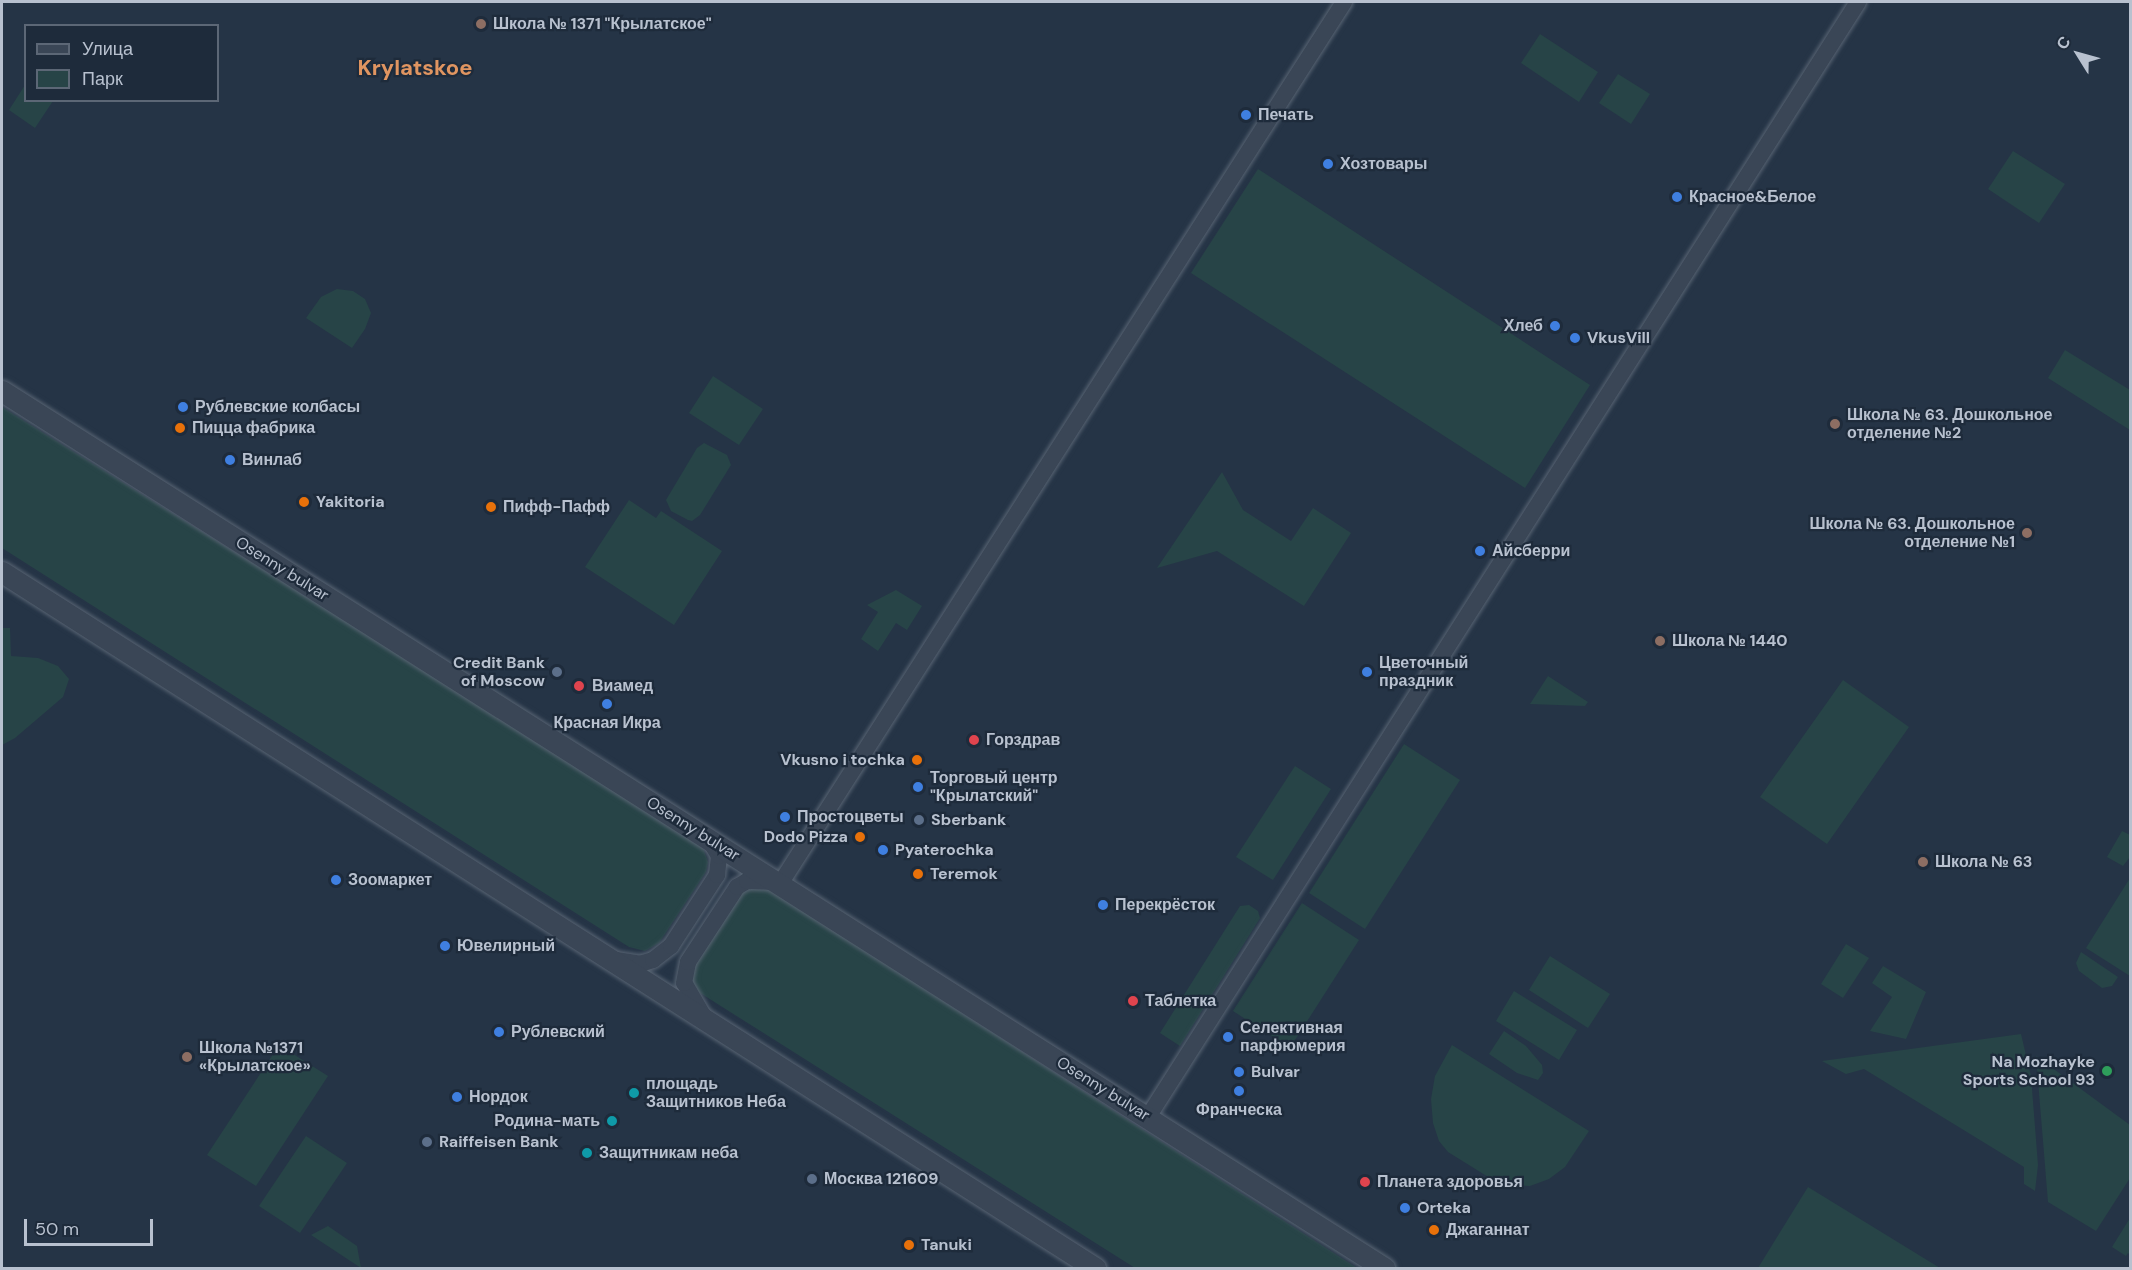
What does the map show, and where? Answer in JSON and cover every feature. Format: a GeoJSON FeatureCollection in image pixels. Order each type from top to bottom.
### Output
{"type":"FeatureCollection","features":[{"type":"Feature","properties":{"kind":"street"},"geometry":{"type":"LineString","coordinates":[[708,1022],[694,1003],[684,983],[688,962],[737,887],[747,881],[778,883],[1344,2]]}},
{"type":"Feature","properties":{"kind":"street"},"geometry":{"type":"LineString","coordinates":[[1148,1117],[1858,2]]}},
{"type":"Feature","properties":{"kind":"street","name":"Osenny bulvar"},"geometry":{"type":"LineString","coordinates":[[2,391],[1384,1269]]}},
{"type":"Feature","properties":{"kind":"street"},"geometry":{"type":"LineString","coordinates":[[2,572],[1095,1269]]}},
{"type":"Feature","properties":{"kind":"street"},"geometry":{"type":"LineString","coordinates":[[604,955],[630,964],[640,964],[653,960],[671,946],[720,868],[717,850],[703,836]]}},
{"type":"Feature","properties":{"kind":"green space"},"geometry":{"type":"Polygon","coordinates":[[[1540,34],[1598,72],[1579,102],[1521,63],[1540,34]]]}},
{"type":"Feature","properties":{"kind":"green space"},"geometry":{"type":"Polygon","coordinates":[[[1618,74],[1650,94],[1631,124],[1599,103],[1618,74]]]}},
{"type":"Feature","properties":{"kind":"green space"},"geometry":{"type":"Polygon","coordinates":[[[24,87],[24,102],[52,102],[35,128],[9,110],[24,87]]]}},
{"type":"Feature","properties":{"kind":"green space"},"geometry":{"type":"Polygon","coordinates":[[[2013,151],[2065,184],[2039,223],[1988,189],[2013,151]]]}},
{"type":"Feature","properties":{"kind":"green space"},"geometry":{"type":"Polygon","coordinates":[[[1258,169],[1590,385],[1525,488],[1191,273],[1258,169]]]}},
{"type":"Feature","properties":{"kind":"green space"},"geometry":{"type":"Polygon","coordinates":[[[337,289],[353,291],[365,299],[371,313],[365,329],[352,348],[306,318],[321,297],[337,289]]]}},
{"type":"Feature","properties":{"kind":"green space"},"geometry":{"type":"Polygon","coordinates":[[[2065,350],[2130,390],[2130,430],[2048,378],[2065,350]]]}},
{"type":"Feature","properties":{"kind":"green space"},"geometry":{"type":"Polygon","coordinates":[[[713,376],[763,409],[739,445],[689,413],[713,376]]]}},
{"type":"Feature","properties":{"kind":"green space"},"geometry":{"type":"Polygon","coordinates":[[[2,407],[379,642],[703,848],[708,862],[706,872],[659,943],[645,951],[629,947],[2,548],[2,407]]]}},
{"type":"Feature","properties":{"kind":"green space"},"geometry":{"type":"Polygon","coordinates":[[[704,443],[727,455],[731,465],[700,515],[692,521],[671,511],[666,500],[697,448],[704,443]]]}},
{"type":"Feature","properties":{"kind":"green space"},"geometry":{"type":"Polygon","coordinates":[[[1222,472],[1243,510],[1291,541],[1313,508],[1351,533],[1304,606],[1217,551],[1157,568],[1222,472]]]}},
{"type":"Feature","properties":{"kind":"green space"},"geometry":{"type":"Polygon","coordinates":[[[629,500],[656,518],[661,511],[722,551],[674,625],[585,567],[629,500]]]}},
{"type":"Feature","properties":{"kind":"green space"},"geometry":{"type":"Polygon","coordinates":[[[896,590],[922,606],[907,630],[896,623],[878,651],[861,639],[878,612],[867,605],[896,590]]]}},
{"type":"Feature","properties":{"kind":"green space"},"geometry":{"type":"Polygon","coordinates":[[[2,628],[10,628],[11,656],[38,658],[58,666],[69,679],[63,697],[15,738],[2,745],[2,628]]]}},
{"type":"Feature","properties":{"kind":"green space"},"geometry":{"type":"Polygon","coordinates":[[[1548,676],[1588,702],[1585,706],[1530,704],[1548,676]]]}},
{"type":"Feature","properties":{"kind":"green space"},"geometry":{"type":"Polygon","coordinates":[[[1843,680],[1909,727],[1827,844],[1760,797],[1843,680]]]}},
{"type":"Feature","properties":{"kind":"green space"},"geometry":{"type":"Polygon","coordinates":[[[1404,744],[1460,780],[1365,929],[1309,893],[1404,744]]]}},
{"type":"Feature","properties":{"kind":"green space"},"geometry":{"type":"Polygon","coordinates":[[[1295,766],[1331,789],[1273,880],[1236,857],[1295,766]]]}},
{"type":"Feature","properties":{"kind":"green space"},"geometry":{"type":"Polygon","coordinates":[[[2122,831],[2130,835],[2130,857],[2123,866],[2107,857],[2122,831]]]}},
{"type":"Feature","properties":{"kind":"green space"},"geometry":{"type":"Polygon","coordinates":[[[2130,878],[2130,976],[2086,948],[2130,878]]]}},
{"type":"Feature","properties":{"kind":"green space"},"geometry":{"type":"Polygon","coordinates":[[[747,888],[770,889],[1357,1268],[1135,1268],[697,991],[692,984],[694,967],[736,899],[747,888]]]}},
{"type":"Feature","properties":{"kind":"green space"},"geometry":{"type":"Polygon","coordinates":[[[1302,903],[1359,940],[1290,1048],[1233,1011],[1302,903]]]}},
{"type":"Feature","properties":{"kind":"green space"},"geometry":{"type":"Polygon","coordinates":[[[1249,905],[1258,911],[1260,918],[1180,1046],[1160,1033],[1240,906],[1249,905]]]}},
{"type":"Feature","properties":{"kind":"green space"},"geometry":{"type":"Polygon","coordinates":[[[1846,944],[1869,958],[1843,998],[1821,984],[1846,944]]]}},
{"type":"Feature","properties":{"kind":"green space"},"geometry":{"type":"Polygon","coordinates":[[[2081,952],[2118,977],[2112,986],[2102,988],[2079,971],[2076,963],[2081,952]]]}},
{"type":"Feature","properties":{"kind":"green space"},"geometry":{"type":"Polygon","coordinates":[[[1550,956],[1610,994],[1588,1028],[1529,990],[1550,956]]]}},
{"type":"Feature","properties":{"kind":"green space"},"geometry":{"type":"Polygon","coordinates":[[[1883,966],[1926,992],[1906,1039],[1870,1031],[1892,997],[1872,983],[1883,966]]]}},
{"type":"Feature","properties":{"kind":"green space"},"geometry":{"type":"Polygon","coordinates":[[[1514,991],[1577,1030],[1559,1060],[1496,1021],[1514,991]]]}},
{"type":"Feature","properties":{"kind":"green space"},"geometry":{"type":"Polygon","coordinates":[[[1504,1031],[1526,1046],[1542,1065],[1543,1073],[1538,1080],[1517,1073],[1489,1054],[1504,1031]]]}},
{"type":"Feature","properties":{"kind":"green space"},"geometry":{"type":"Polygon","coordinates":[[[2021,1034],[2031,1076],[2038,1165],[2035,1191],[2024,1184],[2024,1167],[1864,1069],[1846,1074],[1822,1061],[2021,1034]]]}},
{"type":"Feature","properties":{"kind":"green space"},"geometry":{"type":"Polygon","coordinates":[[[279,1045],[328,1076],[256,1186],[207,1155],[279,1045]]]}},
{"type":"Feature","properties":{"kind":"green space"},"geometry":{"type":"Polygon","coordinates":[[[1452,1045],[1589,1131],[1565,1167],[1549,1179],[1530,1186],[1506,1185],[1448,1152],[1439,1141],[1433,1123],[1431,1099],[1435,1076],[1452,1045]]]}},
{"type":"Feature","properties":{"kind":"green space"},"geometry":{"type":"Polygon","coordinates":[[[2036,1056],[2130,1125],[2130,1178],[2096,1231],[2048,1202],[2036,1056]]]}},
{"type":"Feature","properties":{"kind":"green space"},"geometry":{"type":"Polygon","coordinates":[[[306,1136],[347,1163],[300,1233],[259,1206],[306,1136]]]}},
{"type":"Feature","properties":{"kind":"green space"},"geometry":{"type":"Polygon","coordinates":[[[1808,1187],[1940,1268],[1758,1268],[1808,1187]]]}},
{"type":"Feature","properties":{"kind":"green space"},"geometry":{"type":"Polygon","coordinates":[[[2130,1218],[2130,1255],[2128,1253],[2126,1256],[2112,1247],[2130,1218]]]}},
{"type":"Feature","properties":{"kind":"green space"},"geometry":{"type":"Polygon","coordinates":[[[328,1226],[357,1246],[361,1268],[311,1235],[328,1226]]]}},
{"type":"Feature","properties":{"kind":"place","name":"Школа № 1371 \"Крылатское\""},"geometry":{"type":"Point","coordinates":[481,24]}},
{"type":"Feature","properties":{"kind":"place","name":"Печать"},"geometry":{"type":"Point","coordinates":[1246,115]}},
{"type":"Feature","properties":{"kind":"place","name":"Хозтовары"},"geometry":{"type":"Point","coordinates":[1328,164]}},
{"type":"Feature","properties":{"kind":"place","name":"Красное&Белое"},"geometry":{"type":"Point","coordinates":[1677,197]}},
{"type":"Feature","properties":{"kind":"place","name":"Хлеб"},"geometry":{"type":"Point","coordinates":[1555,326]}},
{"type":"Feature","properties":{"kind":"place","name":"VkusVill"},"geometry":{"type":"Point","coordinates":[1575,338]}},
{"type":"Feature","properties":{"kind":"place","name":"Рублевские колбасы"},"geometry":{"type":"Point","coordinates":[183,407]}},
{"type":"Feature","properties":{"kind":"place","name":"Школа № 63. Дошкольное отделение №2"},"geometry":{"type":"Point","coordinates":[1835,424]}},
{"type":"Feature","properties":{"kind":"place","name":"Пицца фабрика"},"geometry":{"type":"Point","coordinates":[180,428]}},
{"type":"Feature","properties":{"kind":"place","name":"Винлаб"},"geometry":{"type":"Point","coordinates":[230,460]}},
{"type":"Feature","properties":{"kind":"place","name":"Yakitoria"},"geometry":{"type":"Point","coordinates":[304,502]}},
{"type":"Feature","properties":{"kind":"place","name":"Пифф-Пафф"},"geometry":{"type":"Point","coordinates":[491,507]}},
{"type":"Feature","properties":{"kind":"place","name":"Школа № 63. Дошкольное отделение №1"},"geometry":{"type":"Point","coordinates":[2027,533]}},
{"type":"Feature","properties":{"kind":"place","name":"Айсберри"},"geometry":{"type":"Point","coordinates":[1480,551]}},
{"type":"Feature","properties":{"kind":"place","name":"Школа № 1440"},"geometry":{"type":"Point","coordinates":[1660,641]}},
{"type":"Feature","properties":{"kind":"place","name":"Credit Bank of Moscow"},"geometry":{"type":"Point","coordinates":[557,672]}},
{"type":"Feature","properties":{"kind":"place","name":"Цветочный праздник"},"geometry":{"type":"Point","coordinates":[1367,672]}},
{"type":"Feature","properties":{"kind":"place","name":"Виамед"},"geometry":{"type":"Point","coordinates":[579,686]}},
{"type":"Feature","properties":{"kind":"place","name":"Красная Икра"},"geometry":{"type":"Point","coordinates":[607,704]}},
{"type":"Feature","properties":{"kind":"place","name":"Горздрав"},"geometry":{"type":"Point","coordinates":[974,740]}},
{"type":"Feature","properties":{"kind":"place","name":"Vkusno i tochka"},"geometry":{"type":"Point","coordinates":[917,760]}},
{"type":"Feature","properties":{"kind":"place","name":"Торговый центр \"Крылатский\""},"geometry":{"type":"Point","coordinates":[918,787]}},
{"type":"Feature","properties":{"kind":"place","name":"Простоцветы"},"geometry":{"type":"Point","coordinates":[785,817]}},
{"type":"Feature","properties":{"kind":"place","name":"Sberbank"},"geometry":{"type":"Point","coordinates":[919,820]}},
{"type":"Feature","properties":{"kind":"place","name":"Dodo Pizza"},"geometry":{"type":"Point","coordinates":[860,837]}},
{"type":"Feature","properties":{"kind":"place","name":"Pyaterochka"},"geometry":{"type":"Point","coordinates":[883,850]}},
{"type":"Feature","properties":{"kind":"place","name":"Школа № 63"},"geometry":{"type":"Point","coordinates":[1923,862]}},
{"type":"Feature","properties":{"kind":"place","name":"Teremok"},"geometry":{"type":"Point","coordinates":[918,874]}},
{"type":"Feature","properties":{"kind":"place","name":"Зоомаркет"},"geometry":{"type":"Point","coordinates":[336,880]}},
{"type":"Feature","properties":{"kind":"place","name":"Перекрёсток"},"geometry":{"type":"Point","coordinates":[1103,905]}},
{"type":"Feature","properties":{"kind":"place","name":"Ювелирный"},"geometry":{"type":"Point","coordinates":[445,946]}},
{"type":"Feature","properties":{"kind":"place","name":"Таблетка"},"geometry":{"type":"Point","coordinates":[1133,1001]}},
{"type":"Feature","properties":{"kind":"place","name":"Рублевский"},"geometry":{"type":"Point","coordinates":[499,1032]}},
{"type":"Feature","properties":{"kind":"place","name":"Селективная парфюмерия"},"geometry":{"type":"Point","coordinates":[1228,1037]}},
{"type":"Feature","properties":{"kind":"place","name":"Школа №1371 «Крылатское»"},"geometry":{"type":"Point","coordinates":[187,1057]}},
{"type":"Feature","properties":{"kind":"place","name":"Na Mozhayke Sports School 93"},"geometry":{"type":"Point","coordinates":[2107,1071]}},
{"type":"Feature","properties":{"kind":"place","name":"Bulvar"},"geometry":{"type":"Point","coordinates":[1239,1072]}},
{"type":"Feature","properties":{"kind":"place","name":"Франческа"},"geometry":{"type":"Point","coordinates":[1239,1091]}},
{"type":"Feature","properties":{"kind":"place","name":"площадь Защитников Неба"},"geometry":{"type":"Point","coordinates":[634,1093]}},
{"type":"Feature","properties":{"kind":"place","name":"Нордок"},"geometry":{"type":"Point","coordinates":[457,1097]}},
{"type":"Feature","properties":{"kind":"place","name":"Родина-мать"},"geometry":{"type":"Point","coordinates":[612,1121]}},
{"type":"Feature","properties":{"kind":"place","name":"Raiffeisen Bank"},"geometry":{"type":"Point","coordinates":[427,1142]}},
{"type":"Feature","properties":{"kind":"place","name":"Защитникам неба"},"geometry":{"type":"Point","coordinates":[587,1153]}},
{"type":"Feature","properties":{"kind":"place","name":"Москва 121609"},"geometry":{"type":"Point","coordinates":[812,1179]}},
{"type":"Feature","properties":{"kind":"place","name":"Планета здоровья"},"geometry":{"type":"Point","coordinates":[1365,1182]}},
{"type":"Feature","properties":{"kind":"place","name":"Orteka"},"geometry":{"type":"Point","coordinates":[1405,1208]}},
{"type":"Feature","properties":{"kind":"place","name":"Джаганнат"},"geometry":{"type":"Point","coordinates":[1434,1230]}},
{"type":"Feature","properties":{"kind":"place","name":"Tanuki"},"geometry":{"type":"Point","coordinates":[909,1245]}},
{"type":"Feature","properties":{"kind":"district","name":"Krylatskoe"},"geometry":{"type":"Point","coordinates":[415,68]}}]}
